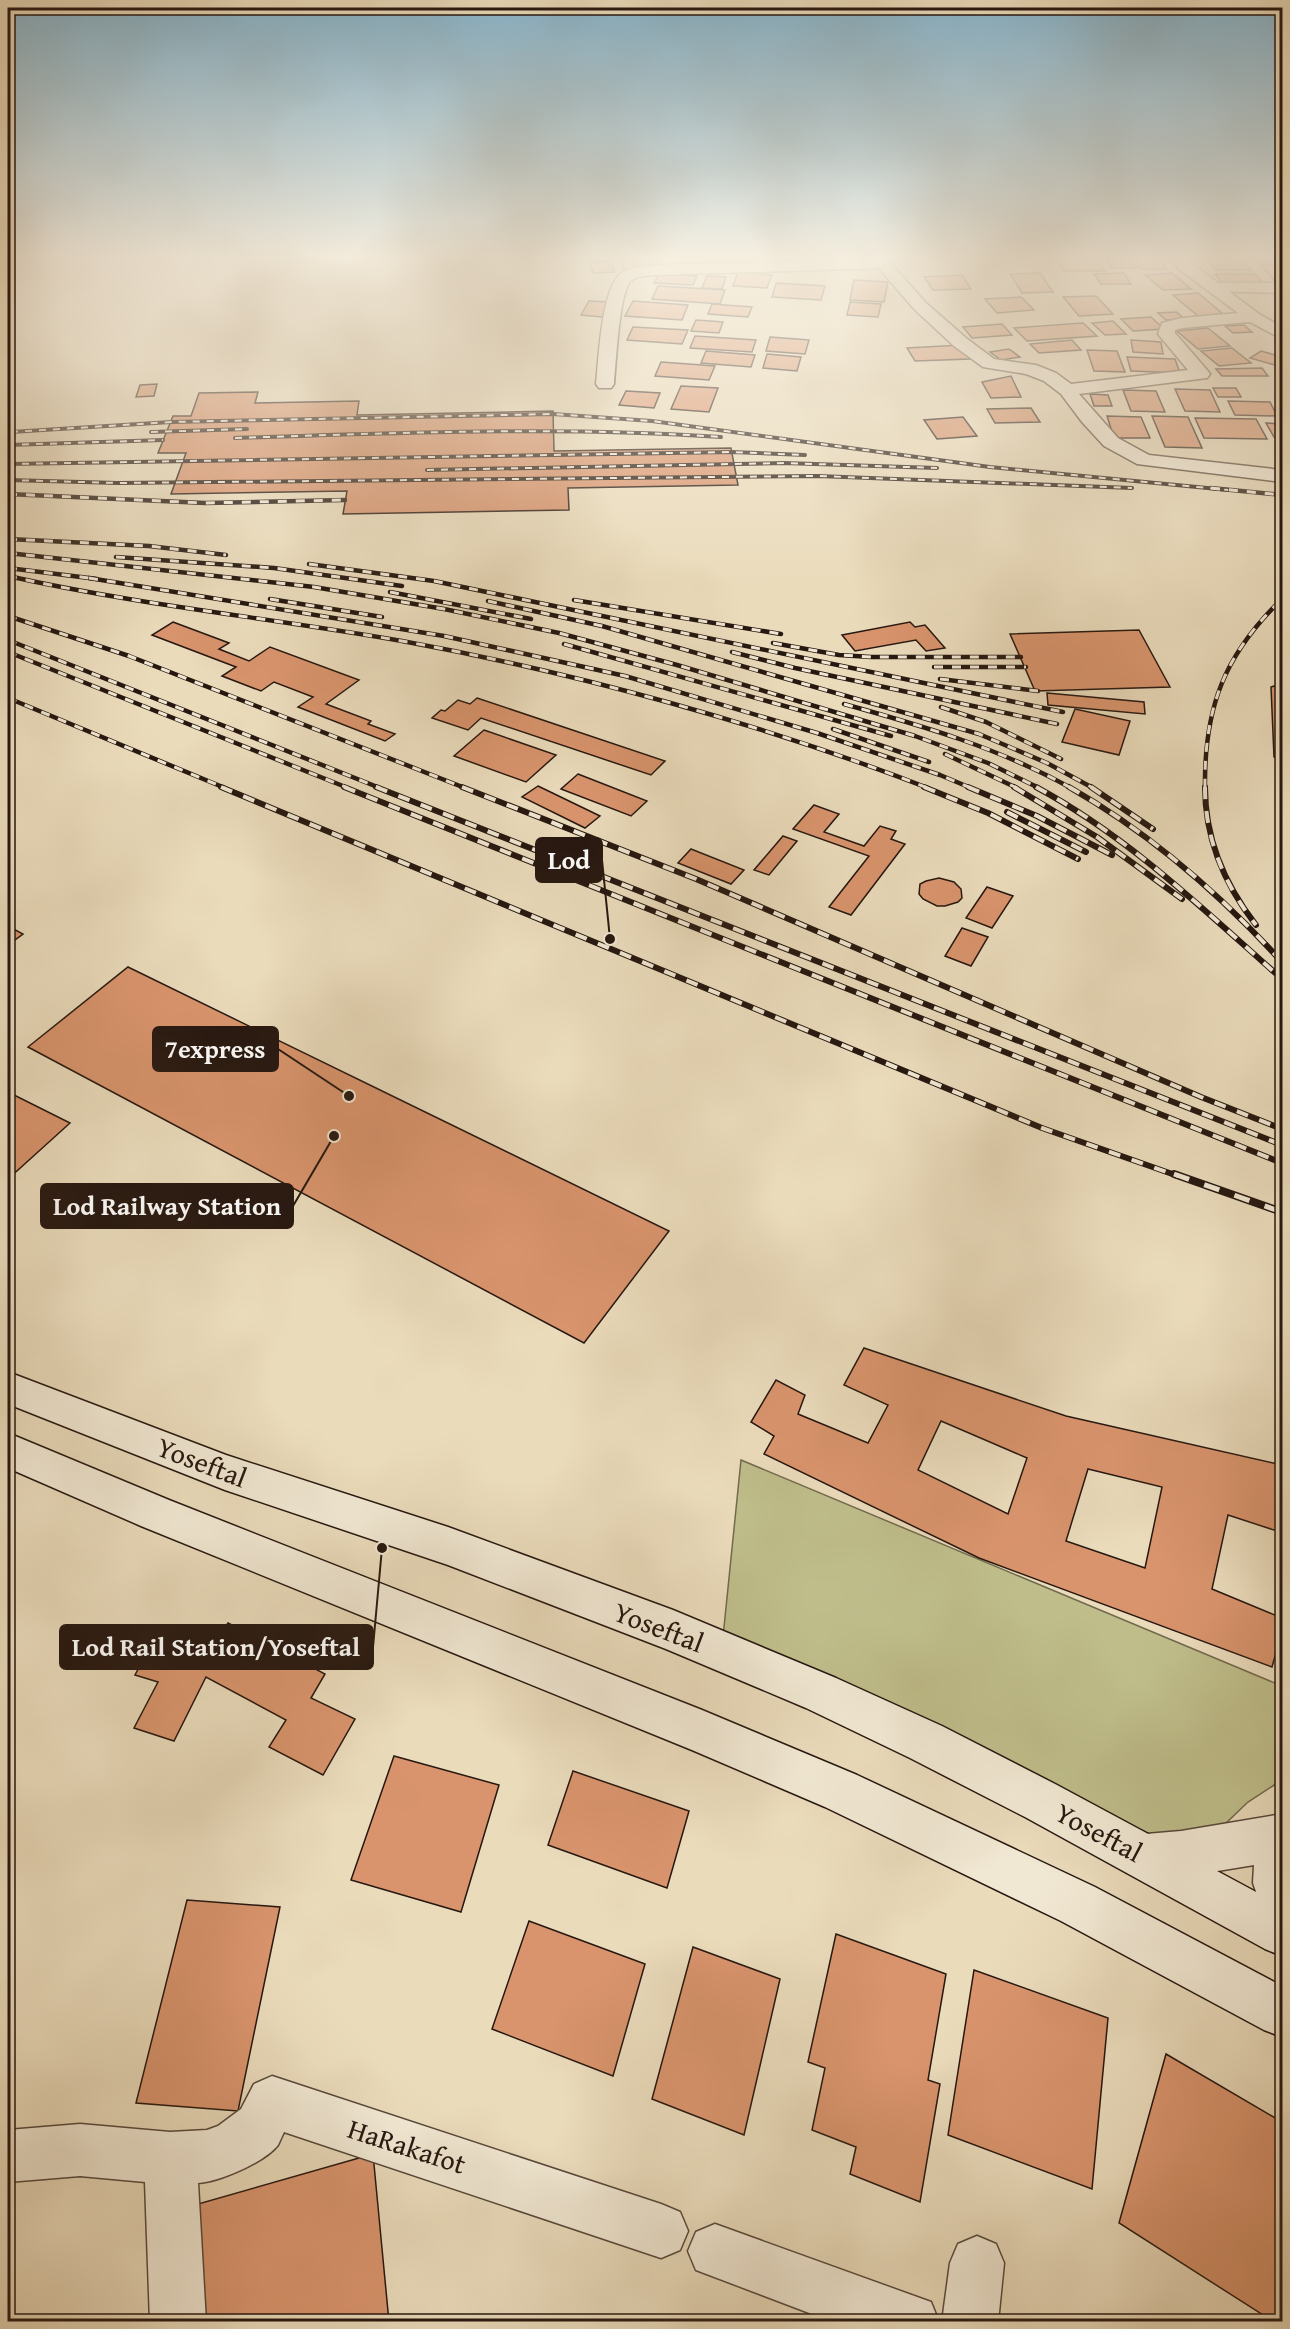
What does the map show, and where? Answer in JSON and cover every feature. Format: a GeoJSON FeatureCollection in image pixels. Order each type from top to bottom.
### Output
{"type":"FeatureCollection","features":[{"type":"Feature","properties":{"kind":"street"},"geometry":{"type":"LineString","coordinates":[[605,384],[607,368]]}},
{"type":"Feature","properties":{"kind":"street"},"geometry":{"type":"LineString","coordinates":[[1021,368],[1050,377],[1067,390],[1088,418],[1111,442],[1144,460],[1282,476]]}},
{"type":"Feature","properties":{"kind":"street"},"geometry":{"type":"LineString","coordinates":[[1067,390],[1201,374],[1195,368]]}},
{"type":"Feature","properties":{"kind":"street","name":"Yoseftal"},"geometry":{"type":"LineString","coordinates":[[8,1388],[225,1472],[448,1546],[673,1631],[820,1693],[926,1742],[1146,1857],[1282,1932]]}},
{"type":"Feature","properties":{"kind":"street"},"geometry":{"type":"LineString","coordinates":[[8,1450],[155,1513],[841,1791],[1078,1904],[1282,2012]]}},
{"type":"Feature","properties":{"kind":"street"},"geometry":{"type":"LineString","coordinates":[[1146,1857],[1182,1854],[1282,1837]]}},
{"type":"Feature","properties":{"kind":"street"},"geometry":{"type":"LineString","coordinates":[[1282,1855],[1276,1863],[1276,1881],[1282,1901]]}},
{"type":"Feature","properties":{"kind":"street","name":"HaRakafot"},"geometry":{"type":"LineString","coordinates":[[8,2156],[80,2150],[170,2158],[207,2156],[235,2145],[259,2127],[272,2102],[661,2231]]}},
{"type":"Feature","properties":{"kind":"street"},"geometry":{"type":"LineString","coordinates":[[170,2158],[178,2322]]}},
{"type":"Feature","properties":{"kind":"street"},"geometry":{"type":"LineString","coordinates":[[716,2251],[911,2322]]}},
{"type":"Feature","properties":{"kind":"street"},"geometry":{"type":"LineString","coordinates":[[970,2322],[977,2263]]}},
{"type":"Feature","properties":{"kind":"shaded area"},"geometry":{"type":"Polygon","coordinates":[[[741,1460],[1282,1686],[1282,1780],[1248,1802],[1225,1824],[1167,1842],[723,1637],[741,1460]]]}},
{"type":"Feature","properties":{"kind":"building"},"geometry":{"type":"Polygon","coordinates":[[[659,368],[714,368],[709,380],[655,376],[659,368]]]}},
{"type":"Feature","properties":{"kind":"building"},"geometry":{"type":"Polygon","coordinates":[[[763,368],[798,368],[797,371],[763,368]]]}},
{"type":"Feature","properties":{"kind":"building"},"geometry":{"type":"Polygon","coordinates":[[[1093,368],[1123,368],[1125,372],[1094,371],[1093,368]]]}},
{"type":"Feature","properties":{"kind":"building"},"geometry":{"type":"Polygon","coordinates":[[[1130,368],[1178,368],[1180,373],[1131,371],[1130,368]]]}},
{"type":"Feature","properties":{"kind":"building"},"geometry":{"type":"Polygon","coordinates":[[[1262,368],[1268,376],[1222,376],[1216,369],[1262,368]]]}},
{"type":"Feature","properties":{"kind":"building"},"geometry":{"type":"Polygon","coordinates":[[[1011,376],[1021,397],[991,398],[982,382],[1011,376]]]}},
{"type":"Feature","properties":{"kind":"building"},"geometry":{"type":"Polygon","coordinates":[[[157,384],[154,396],[136,397],[140,385],[157,384]]]}},
{"type":"Feature","properties":{"kind":"building"},"geometry":{"type":"Polygon","coordinates":[[[681,386],[718,388],[709,412],[671,409],[681,386]]]}},
{"type":"Feature","properties":{"kind":"building"},"geometry":{"type":"Polygon","coordinates":[[[1213,388],[1236,388],[1241,397],[1218,397],[1213,388]]]}},
{"type":"Feature","properties":{"kind":"building"},"geometry":{"type":"Polygon","coordinates":[[[1175,389],[1210,390],[1220,412],[1185,411],[1175,389]]]}},
{"type":"Feature","properties":{"kind":"building"},"geometry":{"type":"Polygon","coordinates":[[[1123,390],[1156,391],[1165,412],[1131,411],[1123,390]]]}},
{"type":"Feature","properties":{"kind":"building"},"geometry":{"type":"Polygon","coordinates":[[[626,391],[660,393],[654,408],[619,405],[626,391]]]}},
{"type":"Feature","properties":{"kind":"building"},"geometry":{"type":"Polygon","coordinates":[[[258,392],[255,403],[359,401],[357,415],[553,411],[554,451],[731,448],[738,485],[568,488],[569,510],[343,514],[347,491],[171,494],[186,453],[158,453],[173,416],[191,416],[199,393],[258,392]]]}},
{"type":"Feature","properties":{"kind":"building"},"geometry":{"type":"Polygon","coordinates":[[[1090,394],[1108,395],[1112,406],[1094,406],[1090,394]]]}},
{"type":"Feature","properties":{"kind":"building"},"geometry":{"type":"Polygon","coordinates":[[[1228,401],[1270,402],[1277,416],[1235,415],[1228,401]]]}},
{"type":"Feature","properties":{"kind":"building"},"geometry":{"type":"Polygon","coordinates":[[[1031,408],[1040,422],[995,423],[987,409],[1031,408]]]}},
{"type":"Feature","properties":{"kind":"building"},"geometry":{"type":"Polygon","coordinates":[[[1107,416],[1141,417],[1150,438],[1114,438],[1107,416]]]}},
{"type":"Feature","properties":{"kind":"building"},"geometry":{"type":"Polygon","coordinates":[[[1152,416],[1188,417],[1202,448],[1165,447],[1152,416]]]}},
{"type":"Feature","properties":{"kind":"building"},"geometry":{"type":"Polygon","coordinates":[[[963,417],[977,436],[937,439],[924,420],[963,417]]]}},
{"type":"Feature","properties":{"kind":"building"},"geometry":{"type":"Polygon","coordinates":[[[1195,418],[1256,419],[1267,439],[1204,438],[1195,418]]]}},
{"type":"Feature","properties":{"kind":"building"},"geometry":{"type":"Polygon","coordinates":[[[1266,423],[1282,424],[1282,437],[1274,437],[1266,423]]]}},
{"type":"Feature","properties":{"kind":"building"},"geometry":{"type":"Polygon","coordinates":[[[173,622],[229,643],[219,649],[249,661],[270,647],[359,680],[326,704],[371,721],[368,724],[395,734],[385,741],[298,707],[313,697],[274,682],[261,691],[222,676],[236,667],[152,635],[173,622]]]}},
{"type":"Feature","properties":{"kind":"building"},"geometry":{"type":"Polygon","coordinates":[[[910,622],[915,627],[925,625],[945,648],[926,651],[916,640],[855,651],[842,635],[910,622]]]}},
{"type":"Feature","properties":{"kind":"building"},"geometry":{"type":"Polygon","coordinates":[[[1139,630],[1170,687],[1035,691],[1010,634],[1139,630]]]}},
{"type":"Feature","properties":{"kind":"building"},"geometry":{"type":"Polygon","coordinates":[[[1271,687],[1282,687],[1282,810],[1278,758],[1274,757],[1271,687]]]}},
{"type":"Feature","properties":{"kind":"building"},"geometry":{"type":"Polygon","coordinates":[[[1047,693],[1144,702],[1145,714],[1048,705],[1047,693]]]}},
{"type":"Feature","properties":{"kind":"building"},"geometry":{"type":"Polygon","coordinates":[[[477,698],[665,761],[651,775],[481,718],[468,730],[432,718],[458,700],[470,704],[477,698]]]}},
{"type":"Feature","properties":{"kind":"building"},"geometry":{"type":"Polygon","coordinates":[[[1075,709],[1130,721],[1119,755],[1062,742],[1075,709]]]}},
{"type":"Feature","properties":{"kind":"building"},"geometry":{"type":"Polygon","coordinates":[[[484,730],[556,755],[526,782],[454,756],[484,730]]]}},
{"type":"Feature","properties":{"kind":"building"},"geometry":{"type":"Polygon","coordinates":[[[578,774],[647,801],[631,816],[561,789],[578,774]]]}},
{"type":"Feature","properties":{"kind":"building"},"geometry":{"type":"Polygon","coordinates":[[[538,786],[600,816],[585,828],[522,797],[538,786]]]}},
{"type":"Feature","properties":{"kind":"building"},"geometry":{"type":"Polygon","coordinates":[[[814,805],[839,814],[824,832],[864,846],[880,826],[896,831],[891,839],[905,844],[851,915],[829,907],[869,856],[793,829],[814,805]]]}},
{"type":"Feature","properties":{"kind":"building"},"geometry":{"type":"Polygon","coordinates":[[[783,836],[797,841],[769,875],[754,870],[783,836]]]}},
{"type":"Feature","properties":{"kind":"building"},"geometry":{"type":"Polygon","coordinates":[[[691,849],[744,870],[731,884],[678,863],[691,849]]]}},
{"type":"Feature","properties":{"kind":"building"},"geometry":{"type":"Polygon","coordinates":[[[939,878],[954,882],[961,889],[962,898],[958,902],[937,906],[923,899],[919,894],[920,884],[939,878]]]}},
{"type":"Feature","properties":{"kind":"building"},"geometry":{"type":"Polygon","coordinates":[[[987,887],[1013,896],[992,928],[966,918],[987,887]]]}},
{"type":"Feature","properties":{"kind":"building"},"geometry":{"type":"Polygon","coordinates":[[[8,926],[23,934],[8,945],[8,926]]]}},
{"type":"Feature","properties":{"kind":"building"},"geometry":{"type":"Polygon","coordinates":[[[962,928],[988,937],[971,966],[945,956],[962,928]]]}},
{"type":"Feature","properties":{"kind":"building"},"geometry":{"type":"Polygon","coordinates":[[[128,967],[669,1231],[584,1343],[28,1047],[128,967]]]}},
{"type":"Feature","properties":{"kind":"building"},"geometry":{"type":"Polygon","coordinates":[[[8,1092],[70,1123],[8,1179],[8,1092]]]}},
{"type":"Feature","properties":{"kind":"building"},"geometry":{"type":"Polygon","coordinates":[[[864,1348],[1066,1416],[1282,1465],[1280,1532],[1228,1515],[1212,1589],[1282,1618],[1282,1631],[1272,1667],[979,1558],[764,1454],[774,1436],[751,1422],[776,1380],[805,1395],[798,1414],[868,1443],[888,1405],[844,1385],[864,1348]],[[941,1421],[918,1470],[1008,1514],[1027,1458],[941,1421]],[[1088,1469],[1066,1541],[1145,1568],[1162,1487],[1088,1469]]]}},
{"type":"Feature","properties":{"kind":"building"},"geometry":{"type":"Polygon","coordinates":[[[228,1623],[325,1674],[311,1698],[355,1719],[323,1775],[269,1747],[286,1720],[206,1677],[174,1741],[134,1728],[158,1682],[135,1675],[157,1633],[210,1649],[228,1623]]]}},
{"type":"Feature","properties":{"kind":"building"},"geometry":{"type":"Polygon","coordinates":[[[394,1756],[499,1785],[461,1912],[351,1880],[394,1756]]]}},
{"type":"Feature","properties":{"kind":"building"},"geometry":{"type":"Polygon","coordinates":[[[573,1771],[689,1811],[667,1888],[548,1845],[573,1771]]]}},
{"type":"Feature","properties":{"kind":"building"},"geometry":{"type":"Polygon","coordinates":[[[187,1900],[280,1907],[238,2111],[136,2103],[187,1900]]]}},
{"type":"Feature","properties":{"kind":"building"},"geometry":{"type":"Polygon","coordinates":[[[529,1921],[645,1964],[613,2076],[492,2029],[529,1921]]]}},
{"type":"Feature","properties":{"kind":"building"},"geometry":{"type":"Polygon","coordinates":[[[836,1934],[946,1974],[928,2080],[940,2084],[920,2202],[850,2174],[856,2147],[812,2130],[825,2068],[808,2062],[836,1934]]]}},
{"type":"Feature","properties":{"kind":"building"},"geometry":{"type":"Polygon","coordinates":[[[693,1947],[780,1979],[744,2135],[652,2099],[693,1947]]]}},
{"type":"Feature","properties":{"kind":"building"},"geometry":{"type":"Polygon","coordinates":[[[974,1970],[1108,2018],[1092,2189],[948,2135],[974,1970]]]}},
{"type":"Feature","properties":{"kind":"building"},"geometry":{"type":"Polygon","coordinates":[[[1166,2054],[1282,2122],[1282,2299],[1278,2322],[1274,2322],[1119,2223],[1166,2054]]]}},
{"type":"Feature","properties":{"kind":"building"},"geometry":{"type":"Polygon","coordinates":[[[373,2154],[389,2322],[195,2322],[191,2206],[373,2154]]]}},
{"type":"Feature","properties":{"kind":"railway"},"geometry":{"type":"LineString","coordinates":[[11,432],[171,422],[553,414],[652,421],[990,467],[1228,490]]}},
{"type":"Feature","properties":{"kind":"railway"},"geometry":{"type":"LineString","coordinates":[[151,432],[247,429]]}},
{"type":"Feature","properties":{"kind":"railway"},"geometry":{"type":"LineString","coordinates":[[235,438],[539,431],[721,437]]}},
{"type":"Feature","properties":{"kind":"railway"},"geometry":{"type":"LineString","coordinates":[[8,445],[163,440]]}},
{"type":"Feature","properties":{"kind":"railway"},"geometry":{"type":"LineString","coordinates":[[8,464],[732,452],[805,455]]}},
{"type":"Feature","properties":{"kind":"railway"},"geometry":{"type":"LineString","coordinates":[[427,470],[784,463],[937,468]]}},
{"type":"Feature","properties":{"kind":"railway"},"geometry":{"type":"LineString","coordinates":[[8,480],[118,483],[818,476],[1132,488]]}},
{"type":"Feature","properties":{"kind":"railway"},"geometry":{"type":"LineString","coordinates":[[1211,488],[1282,495]]}},
{"type":"Feature","properties":{"kind":"railway"},"geometry":{"type":"LineString","coordinates":[[8,494],[205,503],[345,500]]}},
{"type":"Feature","properties":{"kind":"railway"},"geometry":{"type":"LineString","coordinates":[[8,539],[149,546],[226,555]]}},
{"type":"Feature","properties":{"kind":"railway"},"geometry":{"type":"LineString","coordinates":[[8,553],[314,587],[444,609],[559,633],[677,665],[915,736],[988,763],[1039,788]]}},
{"type":"Feature","properties":{"kind":"railway"},"geometry":{"type":"LineString","coordinates":[[116,557],[274,568],[402,586]]}},
{"type":"Feature","properties":{"kind":"railway"},"geometry":{"type":"LineString","coordinates":[[309,564],[434,581],[1063,712]]}},
{"type":"Feature","properties":{"kind":"railway"},"geometry":{"type":"LineString","coordinates":[[8,568],[89,578]]}},
{"type":"Feature","properties":{"kind":"railway"},"geometry":{"type":"LineString","coordinates":[[8,576],[106,595],[402,641],[535,668],[669,702],[735,722],[928,788]]}},
{"type":"Feature","properties":{"kind":"railway"},"geometry":{"type":"LineString","coordinates":[[89,578],[97,579]]}},
{"type":"Feature","properties":{"kind":"railway"},"geometry":{"type":"LineString","coordinates":[[89,578],[444,636],[625,676],[817,733],[940,775],[971,788]]}},
{"type":"Feature","properties":{"kind":"railway"},"geometry":{"type":"LineString","coordinates":[[390,592],[531,619]]}},
{"type":"Feature","properties":{"kind":"railway"},"geometry":{"type":"LineString","coordinates":[[270,599],[382,617]]}},
{"type":"Feature","properties":{"kind":"railway"},"geometry":{"type":"LineString","coordinates":[[1205,787],[1208,733],[1221,684],[1245,641],[1282,599]]}},
{"type":"Feature","properties":{"kind":"railway"},"geometry":{"type":"LineString","coordinates":[[574,600],[781,634]]}},
{"type":"Feature","properties":{"kind":"railway"},"geometry":{"type":"LineString","coordinates":[[488,601],[602,626],[979,734],[1047,763],[1093,788]]}},
{"type":"Feature","properties":{"kind":"railway"},"geometry":{"type":"LineString","coordinates":[[8,616],[129,656],[465,788]]}},
{"type":"Feature","properties":{"kind":"railway"},"geometry":{"type":"LineString","coordinates":[[8,640],[380,788]]}},
{"type":"Feature","properties":{"kind":"railway"},"geometry":{"type":"LineString","coordinates":[[773,643],[839,655],[871,657],[1021,657]]}},
{"type":"Feature","properties":{"kind":"railway"},"geometry":{"type":"LineString","coordinates":[[564,644],[891,736]]}},
{"type":"Feature","properties":{"kind":"railway"},"geometry":{"type":"LineString","coordinates":[[8,652],[348,788]]}},
{"type":"Feature","properties":{"kind":"railway"},"geometry":{"type":"LineString","coordinates":[[732,652],[795,668],[1057,724]]}},
{"type":"Feature","properties":{"kind":"railway"},"geometry":{"type":"LineString","coordinates":[[934,667],[1026,667]]}},
{"type":"Feature","properties":{"kind":"railway"},"geometry":{"type":"LineString","coordinates":[[940,679],[1038,691]]}},
{"type":"Feature","properties":{"kind":"railway"},"geometry":{"type":"LineString","coordinates":[[8,698],[225,788]]}},
{"type":"Feature","properties":{"kind":"railway"},"geometry":{"type":"LineString","coordinates":[[844,704],[960,739],[1016,761],[1071,788]]}},
{"type":"Feature","properties":{"kind":"railway"},"geometry":{"type":"LineString","coordinates":[[941,707],[986,722],[1061,759]]}},
{"type":"Feature","properties":{"kind":"railway"},"geometry":{"type":"LineString","coordinates":[[833,729],[929,762]]}},
{"type":"Feature","properties":{"kind":"railway"},"geometry":{"type":"LineString","coordinates":[[945,754],[1017,788]]}},
{"type":"Feature","properties":{"kind":"railway"},"geometry":{"type":"LineString","coordinates":[[221,787],[1042,1128],[1178,1176]]}},
{"type":"Feature","properties":{"kind":"railway"},"geometry":{"type":"LineString","coordinates":[[344,787],[1282,1163]]}},
{"type":"Feature","properties":{"kind":"railway"},"geometry":{"type":"LineString","coordinates":[[376,787],[1282,1145]]}},
{"type":"Feature","properties":{"kind":"railway"},"geometry":{"type":"LineString","coordinates":[[462,787],[696,879],[1201,1097],[1282,1129]]}},
{"type":"Feature","properties":{"kind":"railway"},"geometry":{"type":"LineString","coordinates":[[924,787],[988,813],[1078,859]]}},
{"type":"Feature","properties":{"kind":"railway"},"geometry":{"type":"LineString","coordinates":[[968,787],[1037,816],[1112,855]]}},
{"type":"Feature","properties":{"kind":"railway"},"geometry":{"type":"LineString","coordinates":[[1014,787],[1097,837],[1182,899]]}},
{"type":"Feature","properties":{"kind":"railway"},"geometry":{"type":"LineString","coordinates":[[1036,787],[1103,828],[1165,876],[1282,979]]}},
{"type":"Feature","properties":{"kind":"railway"},"geometry":{"type":"LineString","coordinates":[[1069,787],[1128,824],[1182,866],[1234,912],[1282,962]]}},
{"type":"Feature","properties":{"kind":"railway"},"geometry":{"type":"LineString","coordinates":[[1091,787],[1153,829]]}},
{"type":"Feature","properties":{"kind":"railway"},"geometry":{"type":"LineString","coordinates":[[1205,787],[1208,825],[1218,860],[1235,893],[1256,925]]}},
{"type":"Feature","properties":{"kind":"railway"},"geometry":{"type":"LineString","coordinates":[[1007,812],[1086,852]]}},
{"type":"Feature","properties":{"kind":"railway"},"geometry":{"type":"LineString","coordinates":[[1174,1174],[1282,1212]]}},
{"type":"Feature","properties":{"kind":"place","name":"Lod"},"geometry":{"type":"Point","coordinates":[610,939]}},
{"type":"Feature","properties":{"kind":"place","name":"7express"},"geometry":{"type":"Point","coordinates":[349,1096]}},
{"type":"Feature","properties":{"kind":"place","name":"Lod Railway Station"},"geometry":{"type":"Point","coordinates":[334,1136]}},
{"type":"Feature","properties":{"kind":"place","name":"Lod Rail Station/Yoseftal"},"geometry":{"type":"Point","coordinates":[382,1548]}}]}
